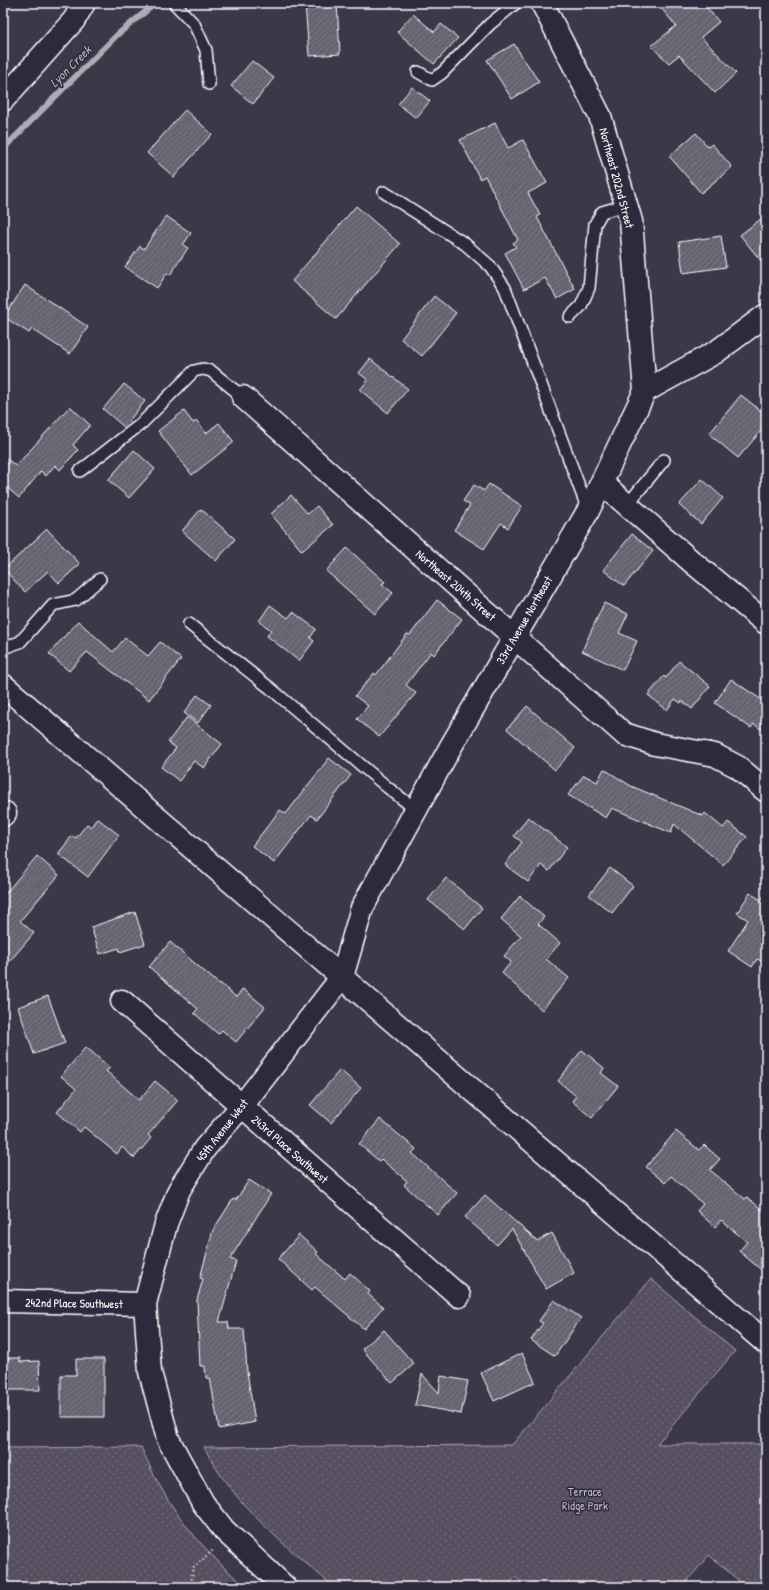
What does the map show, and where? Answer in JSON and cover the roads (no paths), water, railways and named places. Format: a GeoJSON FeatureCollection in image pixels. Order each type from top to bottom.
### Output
{"type":"FeatureCollection","features":[{"type":"Feature","properties":{"kind":"street"},"geometry":{"type":"LineString","coordinates":[[3,100],[74,20],[84,3]]}},
{"type":"Feature","properties":{"kind":"street","name":"Northeast 202nd Street"},"geometry":{"type":"LineString","coordinates":[[542,3],[600,116],[626,205],[630,221],[645,390]]}},
{"type":"Feature","properties":{"kind":"street"},"geometry":{"type":"LineString","coordinates":[[645,390],[716,352],[766,315]]}},
{"type":"Feature","properties":{"kind":"street","name":"33rd Avenue Northeast"},"geometry":{"type":"LineString","coordinates":[[342,977],[362,908],[415,809],[514,636],[588,511],[645,390]]}},
{"type":"Feature","properties":{"kind":"street","name":"Northeast 204th Street"},"geometry":{"type":"LineString","coordinates":[[243,397],[624,734],[655,744],[714,756],[738,768],[766,791]]}},
{"type":"Feature","properties":{"kind":"street"},"geometry":{"type":"LineString","coordinates":[[602,483],[691,561],[766,623]]}},
{"type":"Feature","properties":{"kind":"street"},"geometry":{"type":"LineString","coordinates":[[3,685],[766,1343]]}},
{"type":"Feature","properties":{"kind":"street","name":"45th Avenue West"},"geometry":{"type":"LineString","coordinates":[[285,1587],[229,1535],[203,1503],[168,1439],[150,1372],[145,1304],[166,1224],[179,1190],[205,1148],[241,1107],[342,977]]}},
{"type":"Feature","properties":{"kind":"street","name":"243rd Place Southwest"},"geometry":{"type":"LineString","coordinates":[[122,1001],[241,1107],[459,1296]]}},
{"type":"Feature","properties":{"kind":"street","name":"242nd Place Southwest"},"geometry":{"type":"LineString","coordinates":[[3,1301],[145,1304]]}},
{"type":"Feature","properties":{"kind":"lane"},"geometry":{"type":"LineString","coordinates":[[174,3],[194,24],[206,50],[209,84]]}},
{"type":"Feature","properties":{"kind":"lane"},"geometry":{"type":"LineString","coordinates":[[418,72],[432,80],[442,73],[490,24],[516,3]]}},
{"type":"Feature","properties":{"kind":"lane"},"geometry":{"type":"LineString","coordinates":[[384,192],[465,244],[490,266],[505,288],[588,511]]}},
{"type":"Feature","properties":{"kind":"lane"},"geometry":{"type":"LineString","coordinates":[[570,317],[581,306],[589,288],[595,224],[602,212],[626,205]]}},
{"type":"Feature","properties":{"kind":"lane"},"geometry":{"type":"LineString","coordinates":[[80,471],[141,424],[194,371],[203,368],[211,371],[243,397]]}},
{"type":"Feature","properties":{"kind":"lane"},"geometry":{"type":"LineString","coordinates":[[627,505],[664,460]]}},
{"type":"Feature","properties":{"kind":"lane"},"geometry":{"type":"LineString","coordinates":[[3,648],[20,642],[54,606],[76,600],[100,579]]}},
{"type":"Feature","properties":{"kind":"lane"},"geometry":{"type":"LineString","coordinates":[[190,624],[270,688],[415,809]]}},
{"type":"Feature","properties":{"kind":"waterway","name":"Lyon Creek"},"geometry":{"type":"LineString","coordinates":[[3,149],[118,34],[156,3]]}},
{"type":"Feature","properties":{"kind":"park label","name":"Terrace Ridge Park"},"geometry":{"type":"Point","coordinates":[585,1498]}}]}
